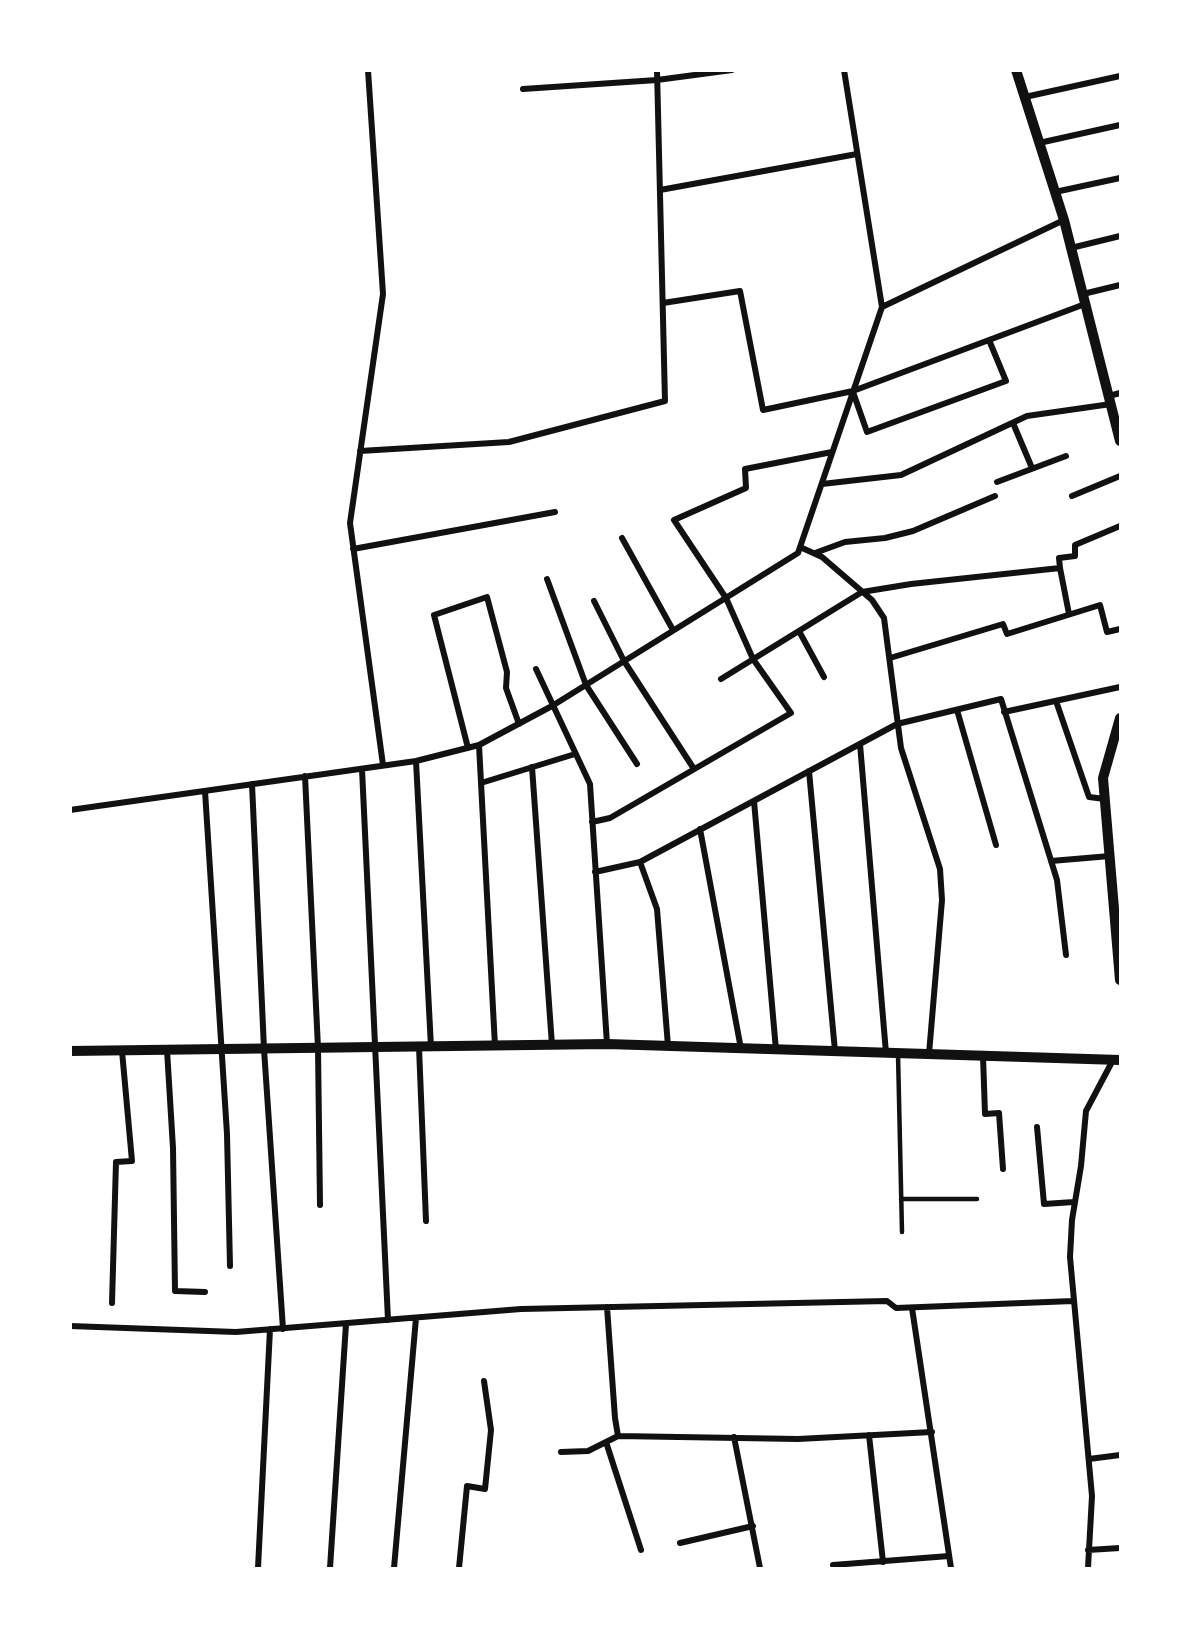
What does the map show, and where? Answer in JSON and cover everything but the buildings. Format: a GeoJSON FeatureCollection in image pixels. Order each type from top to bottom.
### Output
{"type":"FeatureCollection","features":[{"type":"Feature","properties":{"kind":"street"},"geometry":{"type":"LineString","coordinates":[[368,70],[382,294],[350,523],[383,765]]}},
{"type":"Feature","properties":{"kind":"street"},"geometry":{"type":"LineString","coordinates":[[360,451],[509,442],[664,401],[657,70]]}},
{"type":"Feature","properties":{"kind":"street"},"geometry":{"type":"LineString","coordinates":[[523,89],[657,80],[732,70]]}},
{"type":"Feature","properties":{"kind":"street"},"geometry":{"type":"LineString","coordinates":[[70,810],[416,761],[479,745],[552,706],[798,553],[882,307],[844,70]]}},
{"type":"Feature","properties":{"kind":"street"},"geometry":{"type":"LineString","coordinates":[[1016,70],[1064,220],[1120,441]]}},
{"type":"Feature","properties":{"kind":"street"},"geometry":{"type":"LineString","coordinates":[[1025,97],[1120,76]]}},
{"type":"Feature","properties":{"kind":"street"},"geometry":{"type":"LineString","coordinates":[[1039,142],[1120,125]]}},
{"type":"Feature","properties":{"kind":"street"},"geometry":{"type":"LineString","coordinates":[[660,190],[857,154]]}},
{"type":"Feature","properties":{"kind":"street"},"geometry":{"type":"LineString","coordinates":[[1055,192],[1120,178]]}},
{"type":"Feature","properties":{"kind":"street"},"geometry":{"type":"LineString","coordinates":[[882,307],[1064,220]]}},
{"type":"Feature","properties":{"kind":"street"},"geometry":{"type":"LineString","coordinates":[[1071,248],[1120,236]]}},
{"type":"Feature","properties":{"kind":"street"},"geometry":{"type":"LineString","coordinates":[[663,303],[740,291],[763,410],[853,391],[989,340],[1120,285]]}},
{"type":"Feature","properties":{"kind":"street"},"geometry":{"type":"LineString","coordinates":[[853,391],[867,432],[1006,381],[989,340]]}},
{"type":"Feature","properties":{"kind":"street"},"geometry":{"type":"LineString","coordinates":[[822,484],[901,476],[1026,416],[1110,400],[1120,393]]}},
{"type":"Feature","properties":{"kind":"street"},"geometry":{"type":"LineString","coordinates":[[1013,423],[1032,468]]}},
{"type":"Feature","properties":{"kind":"street"},"geometry":{"type":"LineString","coordinates":[[592,822],[610,818],[790,713],[753,659],[726,598],[674,520],[746,488],[745,469],[832,452]]}},
{"type":"Feature","properties":{"kind":"street"},"geometry":{"type":"LineString","coordinates":[[997,482],[1066,456]]}},
{"type":"Feature","properties":{"kind":"street"},"geometry":{"type":"LineString","coordinates":[[1072,496],[1120,476]]}},
{"type":"Feature","properties":{"kind":"street"},"geometry":{"type":"LineString","coordinates":[[815,553],[845,542],[885,538],[913,531],[995,496]]}},
{"type":"Feature","properties":{"kind":"street"},"geometry":{"type":"LineString","coordinates":[[353,549],[555,512]]}},
{"type":"Feature","properties":{"kind":"street"},"geometry":{"type":"LineString","coordinates":[[1069,614],[1059,558],[1075,556],[1075,545],[1120,526]]}},
{"type":"Feature","properties":{"kind":"street"},"geometry":{"type":"LineString","coordinates":[[622,538],[673,630]]}},
{"type":"Feature","properties":{"kind":"street"},"geometry":{"type":"LineString","coordinates":[[800,547],[815,553],[862,592],[884,618],[901,748],[940,869],[942,900],[929,1054]]}},
{"type":"Feature","properties":{"kind":"street"},"geometry":{"type":"LineString","coordinates":[[721,679],[862,592],[911,584],[1060,568]]}},
{"type":"Feature","properties":{"kind":"street"},"geometry":{"type":"LineString","coordinates":[[547,579],[586,685],[637,764]]}},
{"type":"Feature","properties":{"kind":"street"},"geometry":{"type":"LineString","coordinates":[[468,748],[434,615],[487,597],[507,672],[506,688],[519,724]]}},
{"type":"Feature","properties":{"kind":"street"},"geometry":{"type":"LineString","coordinates":[[594,601],[624,661],[694,769]]}},
{"type":"Feature","properties":{"kind":"street"},"geometry":{"type":"LineString","coordinates":[[890,658],[1003,624],[1007,634],[1100,605],[1107,632],[1120,629]]}},
{"type":"Feature","properties":{"kind":"street"},"geometry":{"type":"LineString","coordinates":[[799,631],[824,677]]}},
{"type":"Feature","properties":{"kind":"street"},"geometry":{"type":"LineString","coordinates":[[536,669],[590,784],[608,1044]]}},
{"type":"Feature","properties":{"kind":"street"},"geometry":{"type":"LineString","coordinates":[[1004,712],[1120,687]]}},
{"type":"Feature","properties":{"kind":"street"},"geometry":{"type":"LineString","coordinates":[[596,872],[640,862],[897,724],[1001,699],[1057,880],[1066,955]]}},
{"type":"Feature","properties":{"kind":"street"},"geometry":{"type":"LineString","coordinates":[[1056,701],[1089,797],[1105,799]]}},
{"type":"Feature","properties":{"kind":"street"},"geometry":{"type":"LineString","coordinates":[[957,710],[996,845]]}},
{"type":"Feature","properties":{"kind":"street"},"geometry":{"type":"LineString","coordinates":[[1120,718],[1103,778],[1110,856],[1117,898],[1120,980]]}},
{"type":"Feature","properties":{"kind":"street"},"geometry":{"type":"LineString","coordinates":[[860,744],[886,1053]]}},
{"type":"Feature","properties":{"kind":"street"},"geometry":{"type":"LineString","coordinates":[[479,745],[495,1046]]}},
{"type":"Feature","properties":{"kind":"street"},"geometry":{"type":"LineString","coordinates":[[482,783],[575,754]]}},
{"type":"Feature","properties":{"kind":"street"},"geometry":{"type":"LineString","coordinates":[[416,761],[431,1047]]}},
{"type":"Feature","properties":{"kind":"street"},"geometry":{"type":"LineString","coordinates":[[532,767],[552,1045]]}},
{"type":"Feature","properties":{"kind":"street"},"geometry":{"type":"LineString","coordinates":[[362,769],[388,1320]]}},
{"type":"Feature","properties":{"kind":"street"},"geometry":{"type":"LineString","coordinates":[[809,771],[835,1051]]}},
{"type":"Feature","properties":{"kind":"street"},"geometry":{"type":"LineString","coordinates":[[305,776],[318,1048],[320,1205]]}},
{"type":"Feature","properties":{"kind":"street"},"geometry":{"type":"LineString","coordinates":[[252,784],[264,1049],[283,1329]]}},
{"type":"Feature","properties":{"kind":"street"},"geometry":{"type":"LineString","coordinates":[[205,791],[219,1050],[227,1134],[230,1266]]}},
{"type":"Feature","properties":{"kind":"street"},"geometry":{"type":"LineString","coordinates":[[754,801],[776,1050]]}},
{"type":"Feature","properties":{"kind":"street"},"geometry":{"type":"LineString","coordinates":[[700,829],[741,1049]]}},
{"type":"Feature","properties":{"kind":"street"},"geometry":{"type":"LineString","coordinates":[[1051,861],[1110,856]]}},
{"type":"Feature","properties":{"kind":"street"},"geometry":{"type":"LineString","coordinates":[[640,862],[657,909],[668,1046]]}},
{"type":"Feature","properties":{"kind":"street"},"geometry":{"type":"LineString","coordinates":[[70,1051],[608,1044],[1117,1060],[1086,1111],[1081,1166],[1074,1202],[1070,1257],[1092,1496],[1089,1569]]}},
{"type":"Feature","properties":{"kind":"street"},"geometry":{"type":"LineString","coordinates":[[419,1047],[426,1221]]}},
{"type":"Feature","properties":{"kind":"street"},"geometry":{"type":"LineString","coordinates":[[112,1303],[116,1162],[132,1161],[122,1050]]}},
{"type":"Feature","properties":{"kind":"street"},"geometry":{"type":"LineString","coordinates":[[167,1050],[174,1148],[175,1291],[205,1292]]}},
{"type":"Feature","properties":{"kind":"street"},"geometry":{"type":"LineString","coordinates":[[983,1056],[985,1114],[999,1113],[1003,1169]]}},
{"type":"Feature","properties":{"kind":"street"},"geometry":{"type":"LineString","coordinates":[[1037,1127],[1044,1204],[1074,1202]]}},
{"type":"Feature","properties":{"kind":"street"},"geometry":{"type":"LineString","coordinates":[[70,1326],[236,1332],[521,1309],[887,1301],[896,1308],[912,1308],[1073,1300]]}},
{"type":"Feature","properties":{"kind":"street"},"geometry":{"type":"LineString","coordinates":[[607,1307],[618,1436]]}},
{"type":"Feature","properties":{"kind":"street"},"geometry":{"type":"LineString","coordinates":[[912,1308],[951,1569]]}},
{"type":"Feature","properties":{"kind":"street"},"geometry":{"type":"LineString","coordinates":[[394,1569],[416,1318]]}},
{"type":"Feature","properties":{"kind":"street"},"geometry":{"type":"LineString","coordinates":[[330,1569],[346,1324]]}},
{"type":"Feature","properties":{"kind":"street"},"geometry":{"type":"LineString","coordinates":[[258,1569],[270,1329]]}},
{"type":"Feature","properties":{"kind":"street"},"geometry":{"type":"LineString","coordinates":[[459,1569],[467,1486],[485,1489],[491,1430],[484,1381]]}},
{"type":"Feature","properties":{"kind":"street"},"geometry":{"type":"LineString","coordinates":[[561,1452],[588,1451],[618,1436],[798,1439],[932,1432]]}},
{"type":"Feature","properties":{"kind":"street"},"geometry":{"type":"LineString","coordinates":[[868,1435],[883,1562]]}},
{"type":"Feature","properties":{"kind":"street"},"geometry":{"type":"LineString","coordinates":[[734,1437],[760,1569]]}},
{"type":"Feature","properties":{"kind":"street"},"geometry":{"type":"LineString","coordinates":[[606,1442],[641,1550]]}},
{"type":"Feature","properties":{"kind":"street"},"geometry":{"type":"LineString","coordinates":[[1089,1459],[1120,1455]]}},
{"type":"Feature","properties":{"kind":"street"},"geometry":{"type":"LineString","coordinates":[[681,1543],[753,1526]]}},
{"type":"Feature","properties":{"kind":"street"},"geometry":{"type":"LineString","coordinates":[[1088,1550],[1120,1548]]}},
{"type":"Feature","properties":{"kind":"street"},"geometry":{"type":"LineString","coordinates":[[833,1565],[949,1556]]}},
{"type":"Feature","properties":{"kind":"lane"},"geometry":{"type":"LineString","coordinates":[[898,1053],[902,1232]]}},
{"type":"Feature","properties":{"kind":"lane"},"geometry":{"type":"LineString","coordinates":[[901,1199],[977,1199]]}}]}
